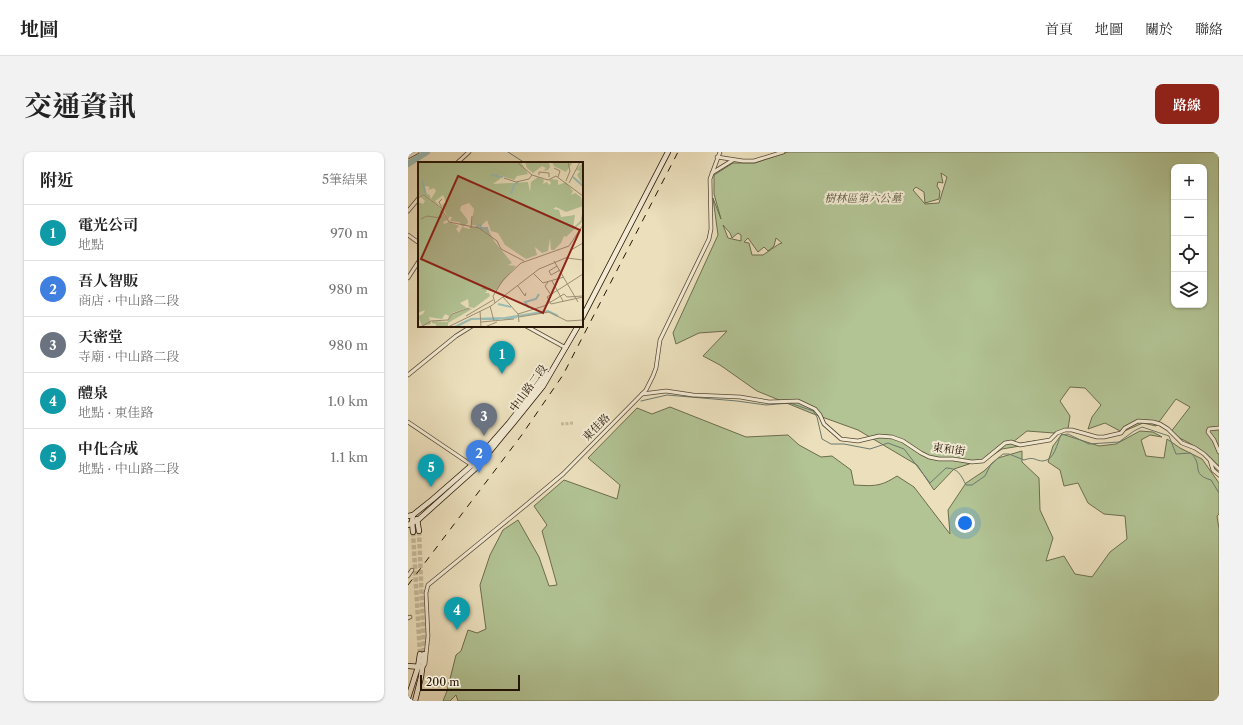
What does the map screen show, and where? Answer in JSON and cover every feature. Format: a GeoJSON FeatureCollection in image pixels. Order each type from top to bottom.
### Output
{"type":"FeatureCollection","features":[{"type":"Feature","properties":{"kind":"main road"},"geometry":{"type":"LineString","coordinates":[[583,316],[668,152]]}},
{"type":"Feature","properties":{"kind":"main road","name":"中山路二段"},"geometry":{"type":"LineString","coordinates":[[410,524],[418,520],[474,466],[523,406],[566,348],[577,327]]}},
{"type":"Feature","properties":{"kind":"main road","name":"中山路二段"},"geometry":{"type":"LineString","coordinates":[[410,516],[474,466]]}},
{"type":"Feature","properties":{"kind":"main road"},"geometry":{"type":"LineString","coordinates":[[413,532],[410,524],[410,516],[418,520],[419,531]]}},
{"type":"Feature","properties":{"kind":"main road"},"geometry":{"type":"LineString","coordinates":[[415,701],[422,654]]}},
{"type":"Feature","properties":{"kind":"main road"},"geometry":{"type":"LineString","coordinates":[[408,666],[420,667]]}},
{"type":"Feature","properties":{"kind":"main road"},"geometry":{"type":"LineString","coordinates":[[408,698],[420,667]]}},
{"type":"Feature","properties":{"kind":"street"},"geometry":{"type":"LineString","coordinates":[[408,157],[417,152]]}},
{"type":"Feature","properties":{"kind":"street"},"geometry":{"type":"LineString","coordinates":[[458,162],[469,152]]}},
{"type":"Feature","properties":{"kind":"street","name":"東佳路"},"geometry":{"type":"LineString","coordinates":[[420,667],[425,664],[427,649],[426,589],[428,585],[563,474],[642,394],[654,376],[660,340],[709,239],[711,229],[710,179],[720,152]]}},
{"type":"Feature","properties":{"kind":"street"},"geometry":{"type":"LineString","coordinates":[[717,157],[732,160],[754,161],[784,152]]}},
{"type":"Feature","properties":{"kind":"street"},"geometry":{"type":"LineString","coordinates":[[711,173],[732,160]]}},
{"type":"Feature","properties":{"kind":"street"},"geometry":{"type":"LineString","coordinates":[[408,211],[418,199]]}},
{"type":"Feature","properties":{"kind":"street"},"geometry":{"type":"LineString","coordinates":[[408,235],[418,242]]}},
{"type":"Feature","properties":{"kind":"street"},"geometry":{"type":"LineString","coordinates":[[408,278],[418,263]]}},
{"type":"Feature","properties":{"kind":"street"},"geometry":{"type":"LineString","coordinates":[[408,375],[456,336],[470,327]]}},
{"type":"Feature","properties":{"kind":"street"},"geometry":{"type":"LineString","coordinates":[[528,327],[566,348]]}},
{"type":"Feature","properties":{"kind":"street","name":"東和街"},"geometry":{"type":"LineString","coordinates":[[642,394],[666,391],[693,395],[740,397],[769,402],[798,401],[815,409],[820,415],[824,424],[841,439],[858,441],[879,436],[892,437],[903,441],[921,454],[939,459],[953,458],[972,462],[983,461],[1005,443],[1011,442],[1020,445],[1050,440],[1057,433],[1066,430],[1072,430],[1097,437],[1104,437],[1120,433],[1125,428],[1138,421],[1145,421],[1160,424],[1182,443],[1195,448],[1209,458],[1219,469]]}},
{"type":"Feature","properties":{"kind":"street"},"geometry":{"type":"LineString","coordinates":[[408,422],[474,466]]}},
{"type":"Feature","properties":{"kind":"street"},"geometry":{"type":"LineString","coordinates":[[1219,428],[1209,429],[1208,432],[1214,440],[1219,452]]}},
{"type":"Feature","properties":{"kind":"street"},"geometry":{"type":"LineString","coordinates":[[1209,458],[1213,470],[1219,475]]}},
{"type":"Feature","properties":{"kind":"street"},"geometry":{"type":"LineString","coordinates":[[408,576],[412,570]]}},
{"type":"Feature","properties":{"kind":"green space","name":"樹林區第六公墓"},"geometry":{"type":"Polygon","coordinates":[[[788,152],[1219,152],[1219,467],[1210,457],[1199,449],[1170,433],[1190,407],[1176,399],[1156,426],[1143,423],[1122,432],[1105,423],[1088,429],[1092,417],[1101,405],[1085,388],[1070,387],[1060,401],[1070,416],[1068,429],[1054,433],[1027,431],[1013,442],[1016,444],[1035,441],[1020,446],[1002,449],[984,461],[954,469],[934,490],[917,465],[858,430],[757,391],[720,365],[703,356],[727,331],[699,333],[676,344],[673,333],[718,235],[713,198],[721,219],[714,194],[714,175],[733,163],[755,163],[788,152]],[[941,173],[943,183],[938,182],[937,186],[940,191],[939,199],[925,203],[924,192],[916,187],[913,190],[925,204],[939,203],[947,177],[941,173]],[[723,225],[728,238],[741,241],[741,235],[738,233],[732,238],[730,233],[723,225]],[[748,238],[744,242],[749,243],[752,255],[763,255],[782,243],[776,238],[774,246],[768,251],[764,247],[758,252],[748,238]]]}},
{"type":"Feature","properties":{"kind":"green space"},"geometry":{"type":"Polygon","coordinates":[[[670,407],[746,437],[788,435],[799,445],[821,457],[832,456],[851,470],[854,485],[877,485],[897,476],[914,487],[950,534],[948,510],[966,483],[984,471],[998,458],[1022,451],[1022,462],[1039,478],[1040,510],[1053,538],[1046,561],[1064,556],[1075,574],[1092,577],[1110,552],[1127,539],[1125,516],[1104,514],[1088,503],[1078,483],[1064,486],[1060,470],[1048,462],[1053,446],[1062,434],[1099,446],[1116,444],[1140,431],[1153,432],[1162,437],[1150,435],[1141,440],[1146,456],[1164,458],[1167,439],[1180,448],[1202,459],[1219,483],[1219,514],[1217,516],[1219,529],[1219,701],[458,701],[456,695],[450,701],[443,701],[456,655],[461,651],[468,630],[477,633],[486,629],[480,585],[490,555],[503,530],[518,520],[539,557],[549,586],[557,585],[542,531],[547,525],[534,506],[564,480],[617,499],[620,485],[588,458],[637,408],[652,414],[670,407]]]}},
{"type":"Feature","properties":{"kind":"waterway"},"geometry":{"type":"LineString","coordinates":[[408,164],[427,152]]}},
{"type":"Feature","properties":{"kind":"waterway"},"geometry":{"type":"LineString","coordinates":[[508,152],[523,162]]}},
{"type":"Feature","properties":{"kind":"waterway"},"geometry":{"type":"LineString","coordinates":[[641,401],[667,395],[766,405],[790,403],[813,411],[817,417],[822,439],[831,444],[844,444],[870,449],[888,443],[904,449],[930,483],[946,468],[950,468],[961,475],[966,485],[972,485],[985,476],[991,464],[1003,454],[1009,454],[1024,460],[1033,459],[1043,461],[1050,458],[1053,454],[1061,435],[1068,434],[1089,444],[1119,442],[1142,427],[1169,436],[1176,454],[1191,453],[1197,462],[1201,475],[1211,480],[1219,493]]}},
{"type":"Feature","properties":{"kind":"tunnel"},"geometry":{"type":"LineString","coordinates":[[561,424],[574,423]]}},
{"type":"Feature","properties":{"kind":"tunnel"},"geometry":{"type":"LineString","coordinates":[[419,531],[424,654]]}},
{"type":"Feature","properties":{"kind":"tunnel"},"geometry":{"type":"LineString","coordinates":[[413,532],[420,654]]}},
{"type":"Feature","properties":{"kind":"railway"},"geometry":{"type":"LineString","coordinates":[[408,585],[521,436],[563,375],[678,152]]}},
{"type":"Feature","properties":{"kind":"place","name":"電光公司"},"geometry":{"type":"Point","coordinates":[502,374]}},
{"type":"Feature","properties":{"kind":"place","name":"天密堂"},"geometry":{"type":"Point","coordinates":[484,436]}},
{"type":"Feature","properties":{"kind":"place","name":"吾人智販"},"geometry":{"type":"Point","coordinates":[479,473]}},
{"type":"Feature","properties":{"kind":"place","name":"中化合成"},"geometry":{"type":"Point","coordinates":[431,487]}},
{"type":"Feature","properties":{"kind":"place","name":"醴泉"},"geometry":{"type":"Point","coordinates":[457,630]}}]}
